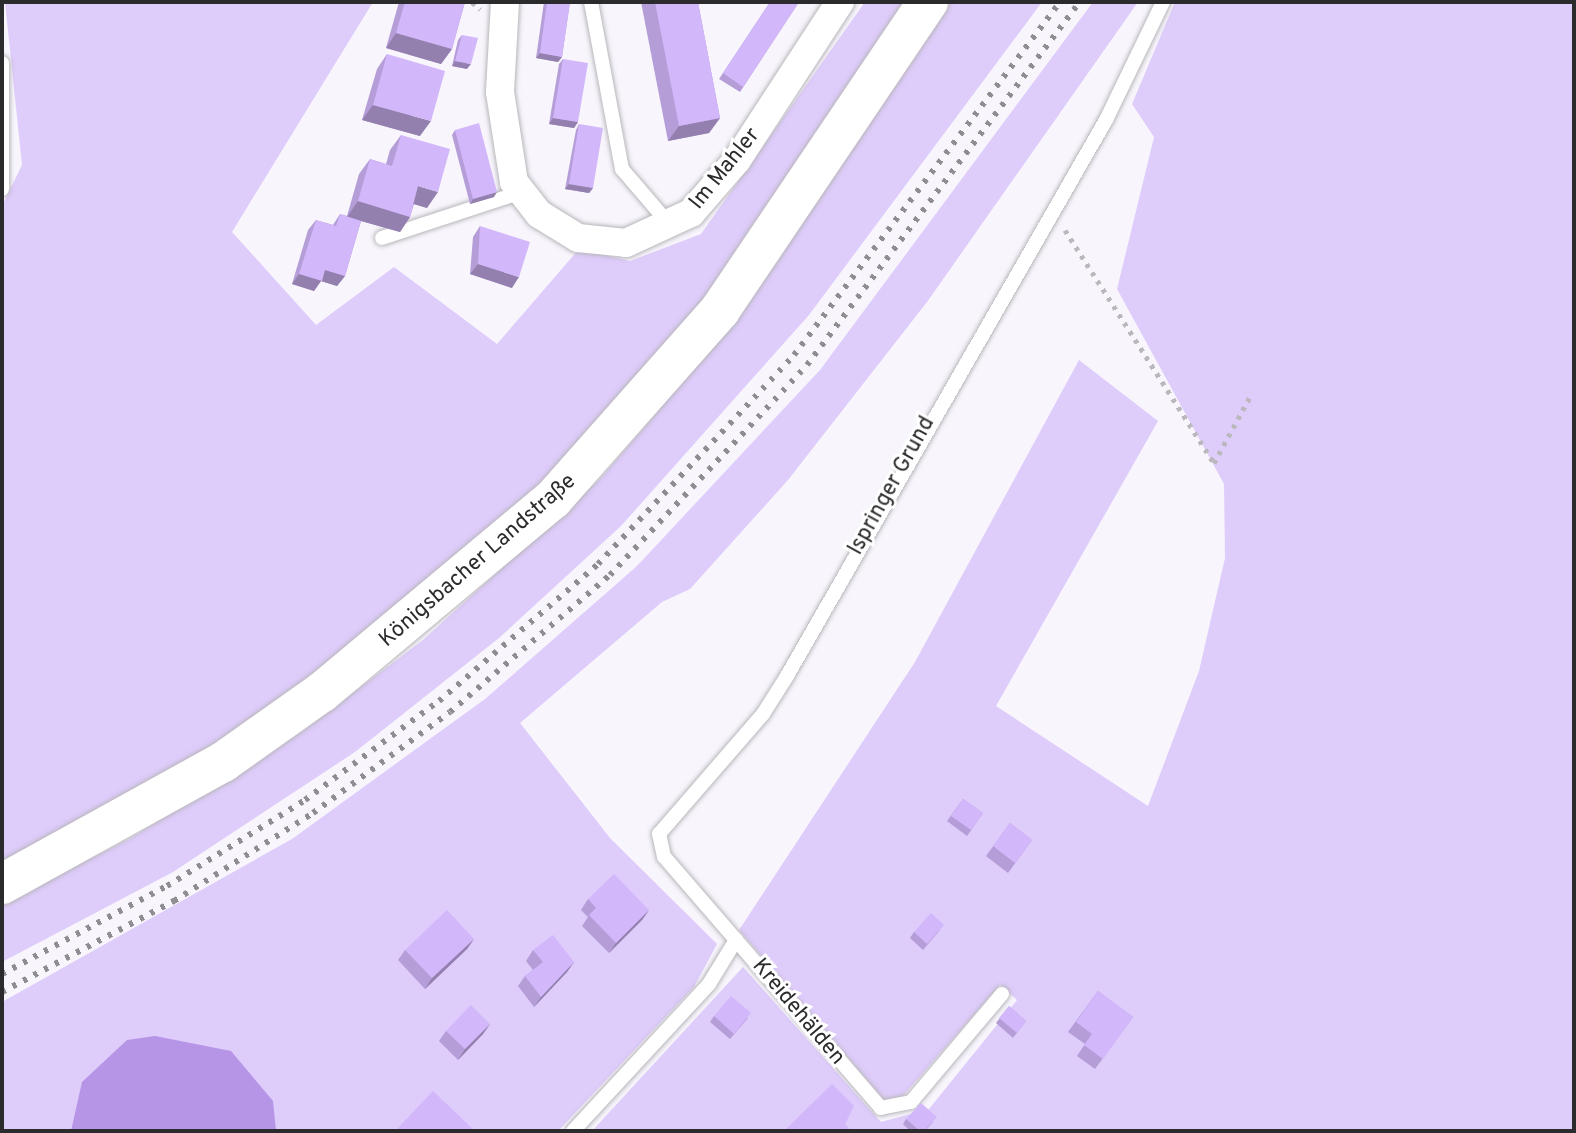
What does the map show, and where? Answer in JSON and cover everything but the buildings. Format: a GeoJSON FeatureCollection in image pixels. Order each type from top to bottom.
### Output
{"type":"FeatureCollection","features":[{"type":"Feature","properties":{"kind":"main road","name":"Königsbacher Landstraße"},"geometry":{"type":"LineString","coordinates":[[2,884],[211,769],[309,702],[553,499],[720,310],[928,2]]}},
{"type":"Feature","properties":{"kind":"street","name":"Im Mahler"},"geometry":{"type":"LineString","coordinates":[[505,2],[500,92],[514,182],[539,214],[578,238],[626,243],[670,226],[691,213],[737,160],[840,2]]}},
{"type":"Feature","properties":{"kind":"lane"},"geometry":{"type":"LineString","coordinates":[[591,2],[622,169],[670,226]]}},
{"type":"Feature","properties":{"kind":"lane","name":"Ispringer Grund"},"geometry":{"type":"LineString","coordinates":[[736,940],[664,857],[659,834],[763,714],[1052,209],[1163,2]]}},
{"type":"Feature","properties":{"kind":"lane"},"geometry":{"type":"LineString","coordinates":[[2,63],[8,148],[2,189]]}},
{"type":"Feature","properties":{"kind":"lane"},"geometry":{"type":"LineString","coordinates":[[382,238],[522,192]]}},
{"type":"Feature","properties":{"kind":"lane","name":"Kreidehälden"},"geometry":{"type":"LineString","coordinates":[[573,1131],[709,984],[736,940],[870,1098],[890,1109],[911,1102],[1002,994]]}},
{"type":"Feature","properties":{"kind":"path"},"geometry":{"type":"LineString","coordinates":[[1052,209],[1214,463],[1252,393]]}},
{"type":"Feature","properties":{"kind":"shaded area"},"geometry":{"type":"Polygon","coordinates":[[[5,2],[373,2],[232,232],[316,325],[394,267],[497,344],[579,249],[630,261],[701,234],[865,2],[904,2],[810,150],[635,396],[429,596],[245,728],[2,868],[2,206],[22,165],[5,2]]]}},
{"type":"Feature","properties":{"kind":"shaded area"},"geometry":{"type":"Polygon","coordinates":[[[951,2],[1042,2],[809,315],[621,526],[499,638],[355,752],[173,872],[2,962],[2,904],[131,838],[300,733],[423,640],[600,479],[735,321],[951,2]]]}},
{"type":"Feature","properties":{"kind":"shaded area"},"geometry":{"type":"Polygon","coordinates":[[[1093,2],[1138,2],[927,302],[788,480],[690,589],[662,602],[520,723],[610,838],[717,944],[694,987],[558,1131],[2,1131],[2,1002],[292,839],[485,699],[637,566],[820,370],[1093,2]]]}},
{"type":"Feature","properties":{"kind":"shaded area"},"geometry":{"type":"Polygon","coordinates":[[[1175,2],[1574,2],[1574,1131],[592,1131],[743,967],[881,1122],[929,1109],[1017,1000],[1000,985],[903,1096],[885,1101],[739,930],[915,662],[1079,360],[1158,421],[996,706],[1148,806],[1199,671],[1225,558],[1224,484],[1117,289],[1154,137],[1132,104],[1175,2]]]}},
{"type":"Feature","properties":{"kind":"shaded area"},"geometry":{"type":"Polygon","coordinates":[[[155,1036],[231,1051],[273,1101],[276,1131],[71,1131],[82,1082],[127,1040],[155,1036]]]}},
{"type":"Feature","properties":{"kind":"railway"},"geometry":{"type":"LineString","coordinates":[[2,974],[167,886],[305,800],[439,701],[598,564],[794,355],[1060,2]]}},
{"type":"Feature","properties":{"kind":"railway"},"geometry":{"type":"LineString","coordinates":[[2,992],[174,901],[313,813],[450,712],[610,575],[807,365],[1080,2]]}}]}
